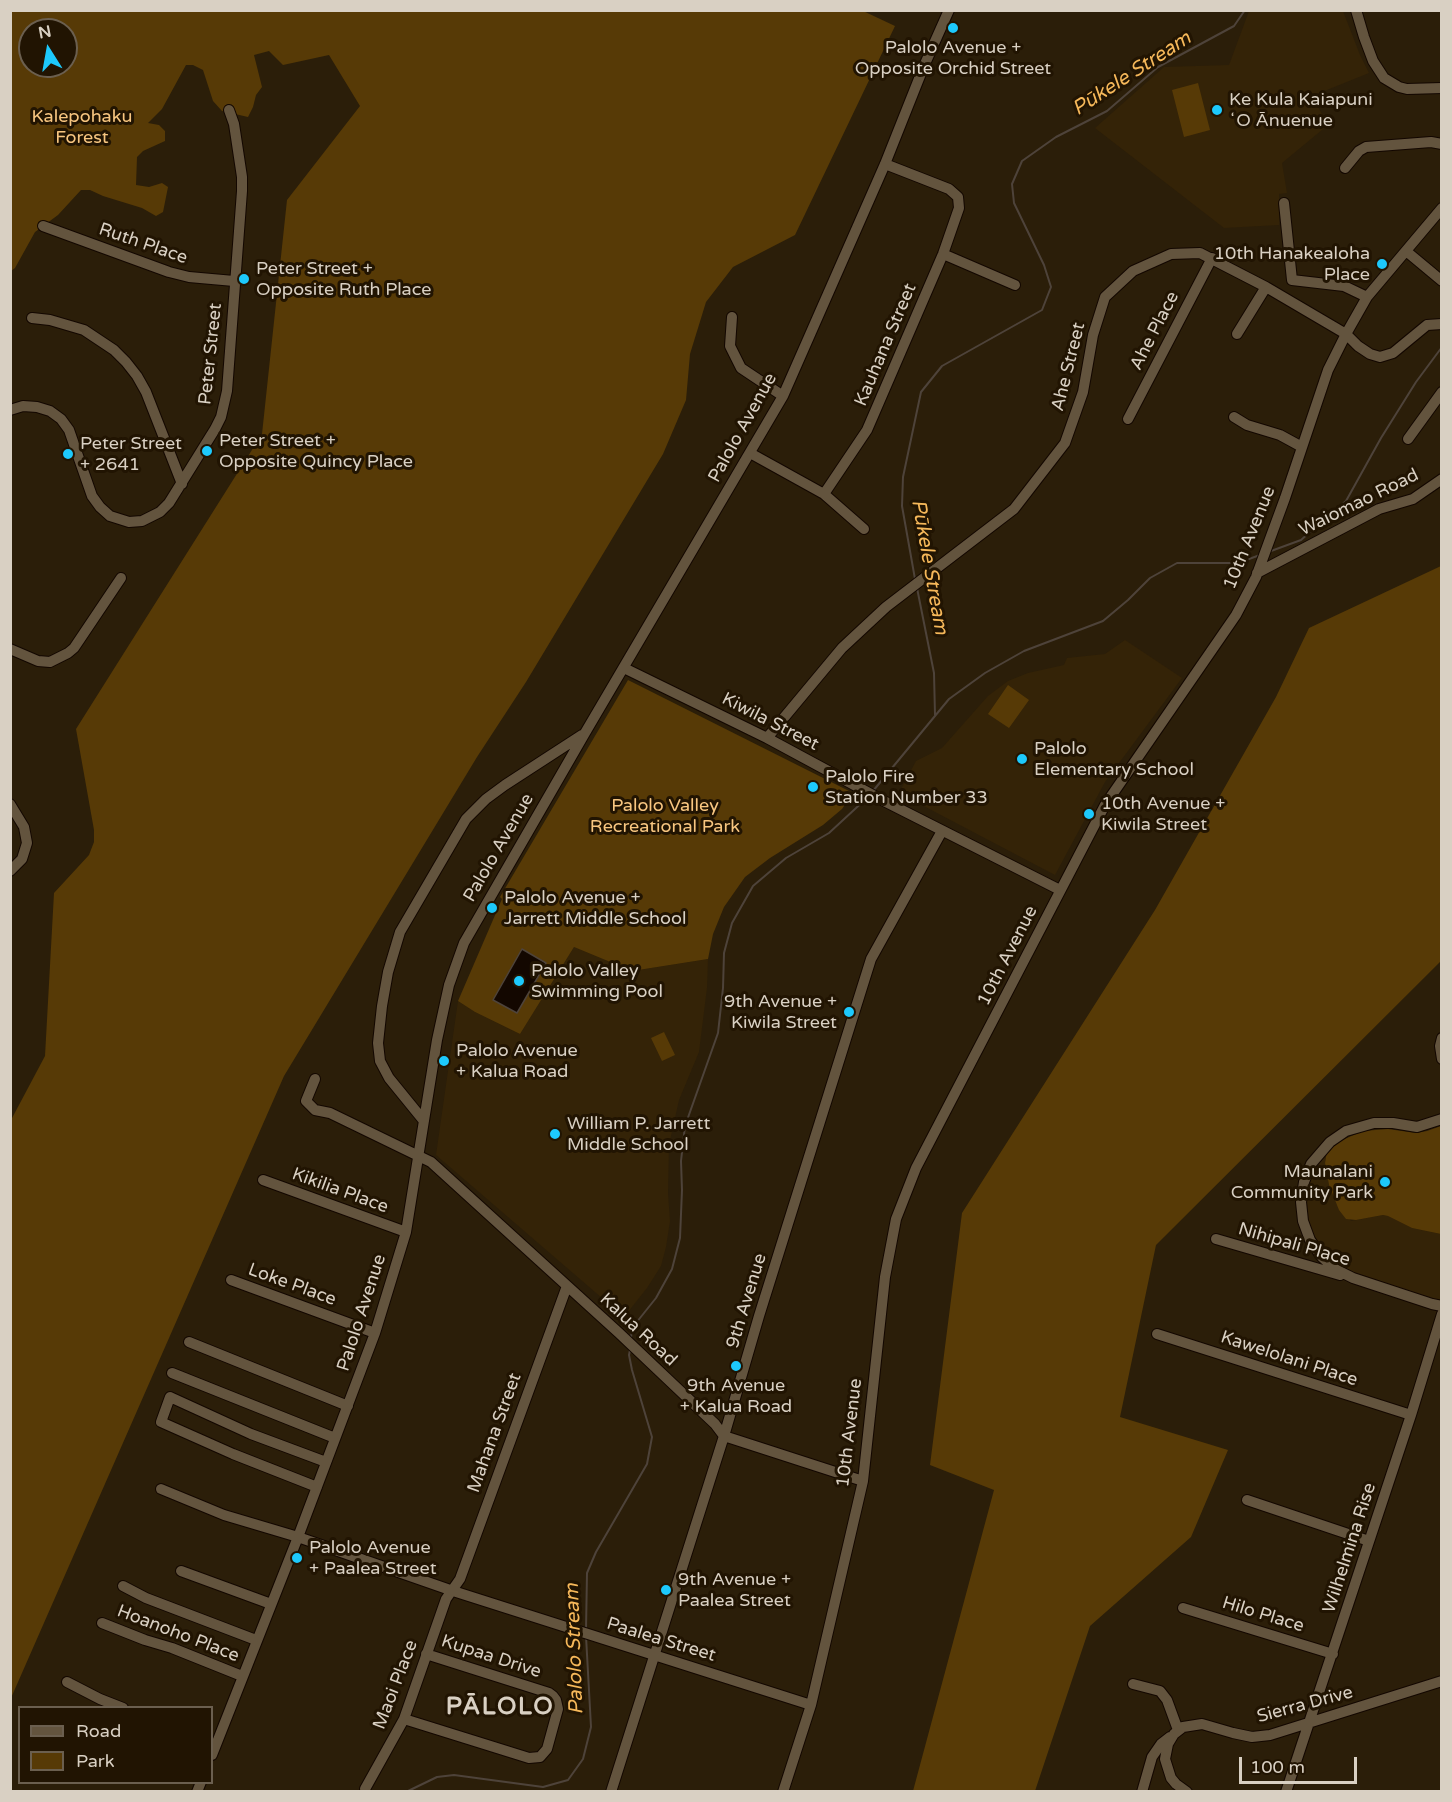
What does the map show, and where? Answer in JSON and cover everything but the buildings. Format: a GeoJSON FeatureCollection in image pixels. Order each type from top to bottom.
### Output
{"type":"FeatureCollection","features":[{"type":"Feature","properties":{"kind":"street","name":"Palolo Avenue"},"geometry":{"type":"LineString","coordinates":[[214,1742],[271,1604],[375,1333],[406,1232],[446,999],[464,943],[783,396],[885,164],[949,10]]}},
{"type":"Feature","properties":{"kind":"street"},"geometry":{"type":"LineString","coordinates":[[1356,10],[1373,61],[1384,78],[1398,87],[1407,89],[1442,88]]}},
{"type":"Feature","properties":{"kind":"street","name":"Peter Street"},"geometry":{"type":"LineString","coordinates":[[10,410],[23,406],[37,407],[50,411],[61,419],[69,430],[92,496],[104,512],[116,518],[135,521],[154,516],[165,508],[215,429],[224,404],[242,177],[233,118],[229,110]]}},
{"type":"Feature","properties":{"kind":"street"},"geometry":{"type":"LineString","coordinates":[[1345,168],[1359,151],[1366,147],[1431,142],[1442,144]]}},
{"type":"Feature","properties":{"kind":"street","name":"Kauhana Street"},"geometry":{"type":"LineString","coordinates":[[824,494],[867,430],[943,254],[959,208],[958,197],[949,189],[885,164]]}},
{"type":"Feature","properties":{"kind":"street"},"geometry":{"type":"LineString","coordinates":[[1284,203],[1292,280],[1344,286],[1366,297]]}},
{"type":"Feature","properties":{"kind":"street","name":"10th Avenue"},"geometry":{"type":"LineString","coordinates":[[783,1791],[811,1705],[862,1481],[885,1277],[896,1219],[916,1168],[1105,806],[1236,615],[1268,545],[1328,370],[1366,297],[1442,208]]}},
{"type":"Feature","properties":{"kind":"street","name":"Ruth Place"},"geometry":{"type":"LineString","coordinates":[[43,226],[169,272],[189,277],[234,281]]}},
{"type":"Feature","properties":{"kind":"street"},"geometry":{"type":"LineString","coordinates":[[1406,251],[1442,282]]}},
{"type":"Feature","properties":{"kind":"street","name":"Ahe Street"},"geometry":{"type":"LineString","coordinates":[[767,738],[842,648],[885,607],[1014,509],[1065,442],[1083,392],[1093,335],[1106,297],[1133,271],[1171,254],[1200,253],[1266,287],[1346,334],[1370,354],[1380,357],[1393,353],[1427,325],[1442,324]]}},
{"type":"Feature","properties":{"kind":"street"},"geometry":{"type":"LineString","coordinates":[[943,254],[1015,285]]}},
{"type":"Feature","properties":{"kind":"street","name":"Ahe Place"},"geometry":{"type":"LineString","coordinates":[[1128,419],[1212,258]]}},
{"type":"Feature","properties":{"kind":"street"},"geometry":{"type":"LineString","coordinates":[[1238,334],[1266,287]]}},
{"type":"Feature","properties":{"kind":"street"},"geometry":{"type":"LineString","coordinates":[[732,317],[730,346],[741,368],[783,396]]}},
{"type":"Feature","properties":{"kind":"street"},"geometry":{"type":"LineString","coordinates":[[32,318],[68,324],[84,330],[107,344],[126,362],[146,392],[182,484]]}},
{"type":"Feature","properties":{"kind":"street"},"geometry":{"type":"LineString","coordinates":[[1408,439],[1442,392]]}},
{"type":"Feature","properties":{"kind":"street"},"geometry":{"type":"LineString","coordinates":[[1234,417],[1280,435],[1302,447]]}},
{"type":"Feature","properties":{"kind":"street"},"geometry":{"type":"LineString","coordinates":[[750,453],[824,494],[864,529]]}},
{"type":"Feature","properties":{"kind":"street","name":"Waiomao Road"},"geometry":{"type":"LineString","coordinates":[[1257,573],[1379,509],[1413,499],[1442,478]]}},
{"type":"Feature","properties":{"kind":"street"},"geometry":{"type":"LineString","coordinates":[[1268,545],[1284,559]]}},
{"type":"Feature","properties":{"kind":"street"},"geometry":{"type":"LineString","coordinates":[[10,649],[38,661],[50,662],[68,653],[74,648],[121,578]]}},
{"type":"Feature","properties":{"kind":"street","name":"Kiwila Street"},"geometry":{"type":"LineString","coordinates":[[624,668],[767,738],[882,800],[1060,890]]}},
{"type":"Feature","properties":{"kind":"street"},"geometry":{"type":"LineString","coordinates":[[424,1121],[389,1078],[380,1061],[378,1043],[382,1006],[388,972],[400,932],[466,819],[486,799],[505,785],[585,733]]}},
{"type":"Feature","properties":{"kind":"street"},"geometry":{"type":"LineString","coordinates":[[10,804],[24,827],[27,843],[22,859],[10,871]]}},
{"type":"Feature","properties":{"kind":"street","name":"9th Avenue"},"geometry":{"type":"LineString","coordinates":[[611,1791],[724,1436],[759,1316],[871,959],[942,831]]}},
{"type":"Feature","properties":{"kind":"street"},"geometry":{"type":"LineString","coordinates":[[1442,1038],[1440,1052],[1442,1059]]}},
{"type":"Feature","properties":{"kind":"street","name":"Kalua Road"},"geometry":{"type":"LineString","coordinates":[[315,1079],[306,1101],[315,1110],[330,1113],[431,1162],[619,1333],[715,1424],[724,1436]]}},
{"type":"Feature","properties":{"kind":"street"},"geometry":{"type":"LineString","coordinates":[[1442,1119],[1417,1127],[1383,1122],[1355,1127],[1330,1142],[1317,1156],[1307,1173],[1301,1205],[1303,1221],[1310,1240],[1328,1263],[1362,1282],[1442,1306]]}},
{"type":"Feature","properties":{"kind":"street","name":"Kikilia Place"},"geometry":{"type":"LineString","coordinates":[[263,1180],[406,1232]]}},
{"type":"Feature","properties":{"kind":"street","name":"Nihipali Place"},"geometry":{"type":"LineString","coordinates":[[1216,1239],[1362,1282]]}},
{"type":"Feature","properties":{"kind":"street","name":"Loke Place"},"geometry":{"type":"LineString","coordinates":[[231,1280],[375,1333]]}},
{"type":"Feature","properties":{"kind":"street","name":"Mahana Street"},"geometry":{"type":"LineString","coordinates":[[453,1591],[460,1579],[567,1286]]}},
{"type":"Feature","properties":{"kind":"street","name":"Wilhelmina Rise"},"geometry":{"type":"LineString","coordinates":[[1286,1791],[1333,1654],[1442,1314]]}},
{"type":"Feature","properties":{"kind":"street","name":"Kawelolani Place"},"geometry":{"type":"LineString","coordinates":[[1157,1334],[1411,1415]]}},
{"type":"Feature","properties":{"kind":"street"},"geometry":{"type":"LineString","coordinates":[[189,1342],[348,1406]]}},
{"type":"Feature","properties":{"kind":"street"},"geometry":{"type":"LineString","coordinates":[[172,1373],[335,1438]]}},
{"type":"Feature","properties":{"kind":"street"},"geometry":{"type":"LineString","coordinates":[[317,1487],[233,1454],[161,1422],[170,1397],[251,1434],[326,1462]]}},
{"type":"Feature","properties":{"kind":"street"},"geometry":{"type":"LineString","coordinates":[[724,1436],[862,1481]]}},
{"type":"Feature","properties":{"kind":"street","name":"Paalea Street"},"geometry":{"type":"LineString","coordinates":[[161,1489],[224,1515],[811,1705]]}},
{"type":"Feature","properties":{"kind":"street"},"geometry":{"type":"LineString","coordinates":[[1247,1500],[1369,1541]]}},
{"type":"Feature","properties":{"kind":"street"},"geometry":{"type":"LineString","coordinates":[[182,1571],[271,1604]]}},
{"type":"Feature","properties":{"kind":"street"},"geometry":{"type":"LineString","coordinates":[[123,1586],[146,1598],[256,1640]]}},
{"type":"Feature","properties":{"kind":"street","name":"Maoi Place"},"geometry":{"type":"LineString","coordinates":[[365,1789],[404,1719],[446,1599],[453,1591]]}},
{"type":"Feature","properties":{"kind":"street","name":"Hilo Place"},"geometry":{"type":"LineString","coordinates":[[1183,1608],[1333,1654]]}},
{"type":"Feature","properties":{"kind":"street","name":"Hoanoho Place"},"geometry":{"type":"LineString","coordinates":[[102,1623],[242,1676]]}},
{"type":"Feature","properties":{"kind":"street","name":"Kupaa Drive"},"geometry":{"type":"LineString","coordinates":[[404,1719],[529,1758],[540,1757],[547,1749],[558,1709],[553,1696],[426,1654]]}},
{"type":"Feature","properties":{"kind":"street","name":"Sierra Drive"},"geometry":{"type":"LineString","coordinates":[[1176,1732],[1189,1725],[1202,1724],[1252,1737],[1270,1735],[1442,1681]]}},
{"type":"Feature","properties":{"kind":"street"},"geometry":{"type":"LineString","coordinates":[[67,1682],[100,1699],[120,1706]]}},
{"type":"Feature","properties":{"kind":"street"},"geometry":{"type":"LineString","coordinates":[[1132,1684],[1160,1691],[1167,1700],[1176,1732],[1166,1751],[1168,1774],[1176,1784],[1187,1791]]}},
{"type":"Feature","properties":{"kind":"street"},"geometry":{"type":"LineString","coordinates":[[1143,1791],[1155,1751],[1176,1732]]}},
{"type":"Feature","properties":{"kind":"shaded area","name":"Ke Kula Kaiapuni ʻO Ānuenue"},"geometry":{"type":"Polygon","coordinates":[[[1249,11],[1343,11],[1369,73],[1312,96],[1328,125],[1282,163],[1287,193],[1279,194],[1279,225],[1224,228],[1095,128],[1164,67],[1229,65],[1249,11]]]}},
{"type":"Feature","properties":{"kind":"shaded area","name":"Palolo Elementary School"},"geometry":{"type":"Polygon","coordinates":[[[1125,640],[1182,678],[1105,782],[1055,875],[899,793],[916,761],[942,748],[988,696],[1008,681],[1028,673],[1064,665],[1067,658],[1105,654],[1125,640]]]}},
{"type":"Feature","properties":{"kind":"shaded area","name":"William P. Jarrett Middle School"},"geometry":{"type":"Polygon","coordinates":[[[574,947],[632,971],[708,959],[699,1052],[679,1100],[669,1145],[670,1221],[666,1247],[661,1266],[624,1317],[436,1155],[458,1001],[520,1034],[574,947]]]}},
{"type":"Feature","properties":{"kind":"shaded area","name":"Palolo Valley Swimming Pool"},"geometry":{"type":"Polygon","coordinates":[[[522,949],[546,963],[517,1013],[493,1000],[522,949]]]}},
{"type":"Feature","properties":{"kind":"shaded area"},"geometry":{"type":"Polygon","coordinates":[[[1327,1151],[1325,1163],[1329,1185],[1336,1200],[1351,1221],[1383,1215],[1412,1228],[1441,1234],[1441,1299],[1434,1300],[1355,1274],[1339,1266],[1326,1255],[1316,1241],[1307,1217],[1306,1199],[1309,1182],[1316,1165],[1327,1151]]]}},
{"type":"Feature","properties":{"kind":"green space","name":"Kalepohaku Forest"},"geometry":{"type":"Polygon","coordinates":[[[861,10],[895,26],[795,235],[733,267],[706,302],[690,354],[686,400],[663,454],[284,1076],[11,1698],[11,1120],[45,1056],[54,893],[89,855],[94,842],[94,830],[76,729],[262,434],[287,200],[360,106],[329,55],[283,65],[269,51],[254,55],[262,87],[256,95],[248,117],[222,111],[213,101],[203,70],[193,65],[186,65],[162,109],[148,123],[159,125],[165,131],[165,141],[143,151],[137,157],[136,185],[149,187],[162,183],[168,187],[163,212],[156,216],[142,208],[90,190],[81,190],[58,215],[35,232],[15,268],[11,271],[11,11],[861,10]]]}},
{"type":"Feature","properties":{"kind":"green space"},"geometry":{"type":"Polygon","coordinates":[[[1198,83],[1210,130],[1184,137],[1172,90],[1198,83]]]}},
{"type":"Feature","properties":{"kind":"green space"},"geometry":{"type":"Polygon","coordinates":[[[1441,566],[1441,961],[1156,1245],[1120,1417],[1228,1450],[1191,1537],[1090,1626],[1035,1791],[913,1791],[994,1490],[930,1465],[962,1213],[1155,910],[1276,697],[1309,628],[1441,566]]]}},
{"type":"Feature","properties":{"kind":"green space","name":"Palolo Valley Recreational Park"},"geometry":{"type":"Polygon","coordinates":[[[628,680],[853,793],[842,809],[823,825],[770,858],[745,877],[724,907],[713,934],[708,959],[632,971],[574,947],[520,1034],[458,1001],[502,899],[500,897],[628,680]]]}},
{"type":"Feature","properties":{"kind":"green space"},"geometry":{"type":"Polygon","coordinates":[[[1008,685],[1029,700],[1009,728],[988,714],[1008,685]]]}},
{"type":"Feature","properties":{"kind":"green space"},"geometry":{"type":"Polygon","coordinates":[[[664,1032],[675,1055],[662,1061],[651,1038],[664,1032]]]}},
{"type":"Feature","properties":{"kind":"green space","name":"Maunalani Community Park"},"geometry":{"type":"Polygon","coordinates":[[[1441,1126],[1441,1234],[1412,1228],[1383,1215],[1356,1220],[1346,1219],[1339,1210],[1329,1185],[1325,1163],[1327,1151],[1340,1141],[1363,1131],[1388,1129],[1416,1133],[1441,1126]]]}},
{"type":"Feature","properties":{"kind":"waterway","name":"Pūkele Stream"},"geometry":{"type":"LineString","coordinates":[[915,579],[902,506],[903,477],[921,392],[942,366],[1042,310],[1051,287],[1044,265],[1014,203],[1012,184],[1022,161],[1056,137],[1107,111],[1158,67],[1234,26],[1245,10]]}},
{"type":"Feature","properties":{"kind":"waterway"},"geometry":{"type":"LineString","coordinates":[[1271,551],[1301,540],[1346,501],[1381,438],[1416,382],[1442,347]]}},
{"type":"Feature","properties":{"kind":"waterway"},"geometry":{"type":"LineString","coordinates":[[873,791],[949,699],[985,673],[1024,651],[1103,621],[1150,578],[1177,563],[1238,563],[1260,555]]}},
{"type":"Feature","properties":{"kind":"waterway","name":"Pūkele Stream"},"geometry":{"type":"LineString","coordinates":[[917,588],[934,673],[935,715]]}},
{"type":"Feature","properties":{"kind":"waterway","name":"Palolo Stream"},"geometry":{"type":"LineString","coordinates":[[631,1338],[632,1328],[656,1298],[672,1269],[680,1238],[681,1161],[685,1126],[718,1033],[724,953],[732,923],[753,886],[786,858],[829,833],[868,797]]}},
{"type":"Feature","properties":{"kind":"waterway","name":"Palolo Stream"},"geometry":{"type":"LineString","coordinates":[[586,1630],[587,1573],[596,1552],[647,1464],[652,1437],[632,1370],[630,1350]]}},
{"type":"Feature","properties":{"kind":"waterway","name":"Palolo Stream"},"geometry":{"type":"LineString","coordinates":[[406,1792],[437,1777],[454,1775],[543,1787],[568,1780],[583,1759],[591,1727],[586,1636]]}},
{"type":"Feature","properties":{"kind":"place","name":"Palolo Avenue + Opposite Orchid Street"},"geometry":{"type":"Point","coordinates":[953,28]}},
{"type":"Feature","properties":{"kind":"place","name":"Ke Kula Kaiapuni ʻO Ānuenue"},"geometry":{"type":"Point","coordinates":[1217,110]}},
{"type":"Feature","properties":{"kind":"place","name":"10th Hanakealoha Place"},"geometry":{"type":"Point","coordinates":[1382,264]}},
{"type":"Feature","properties":{"kind":"place","name":"Peter Street + Opposite Ruth Place"},"geometry":{"type":"Point","coordinates":[244,279]}},
{"type":"Feature","properties":{"kind":"place","name":"Peter Street + Opposite Quincy Place"},"geometry":{"type":"Point","coordinates":[207,451]}},
{"type":"Feature","properties":{"kind":"place","name":"Peter Street + 2641"},"geometry":{"type":"Point","coordinates":[68,454]}},
{"type":"Feature","properties":{"kind":"place","name":"Palolo Elementary School"},"geometry":{"type":"Point","coordinates":[1022,759]}},
{"type":"Feature","properties":{"kind":"place","name":"Palolo Fire Station Number 33"},"geometry":{"type":"Point","coordinates":[813,787]}},
{"type":"Feature","properties":{"kind":"place","name":"10th Avenue + Kiwila Street"},"geometry":{"type":"Point","coordinates":[1089,814]}},
{"type":"Feature","properties":{"kind":"place","name":"Palolo Avenue + Jarrett Middle School"},"geometry":{"type":"Point","coordinates":[492,908]}},
{"type":"Feature","properties":{"kind":"place","name":"Palolo Valley Swimming Pool"},"geometry":{"type":"Point","coordinates":[519,981]}},
{"type":"Feature","properties":{"kind":"place","name":"9th Avenue + Kiwila Street"},"geometry":{"type":"Point","coordinates":[849,1012]}},
{"type":"Feature","properties":{"kind":"place","name":"Palolo Avenue + Kalua Road"},"geometry":{"type":"Point","coordinates":[444,1061]}},
{"type":"Feature","properties":{"kind":"place","name":"William P. Jarrett Middle School"},"geometry":{"type":"Point","coordinates":[555,1134]}},
{"type":"Feature","properties":{"kind":"place","name":"Maunalani Community Park"},"geometry":{"type":"Point","coordinates":[1385,1182]}},
{"type":"Feature","properties":{"kind":"place","name":"9th Avenue + Kalua Road"},"geometry":{"type":"Point","coordinates":[736,1366]}},
{"type":"Feature","properties":{"kind":"place","name":"Palolo Avenue + Paalea Street"},"geometry":{"type":"Point","coordinates":[297,1558]}},
{"type":"Feature","properties":{"kind":"place","name":"9th Avenue + Paalea Street"},"geometry":{"type":"Point","coordinates":[666,1590]}},
{"type":"Feature","properties":{"kind":"district","name":"PĀLOLO"},"geometry":{"type":"Point","coordinates":[500,1708]}}]}
